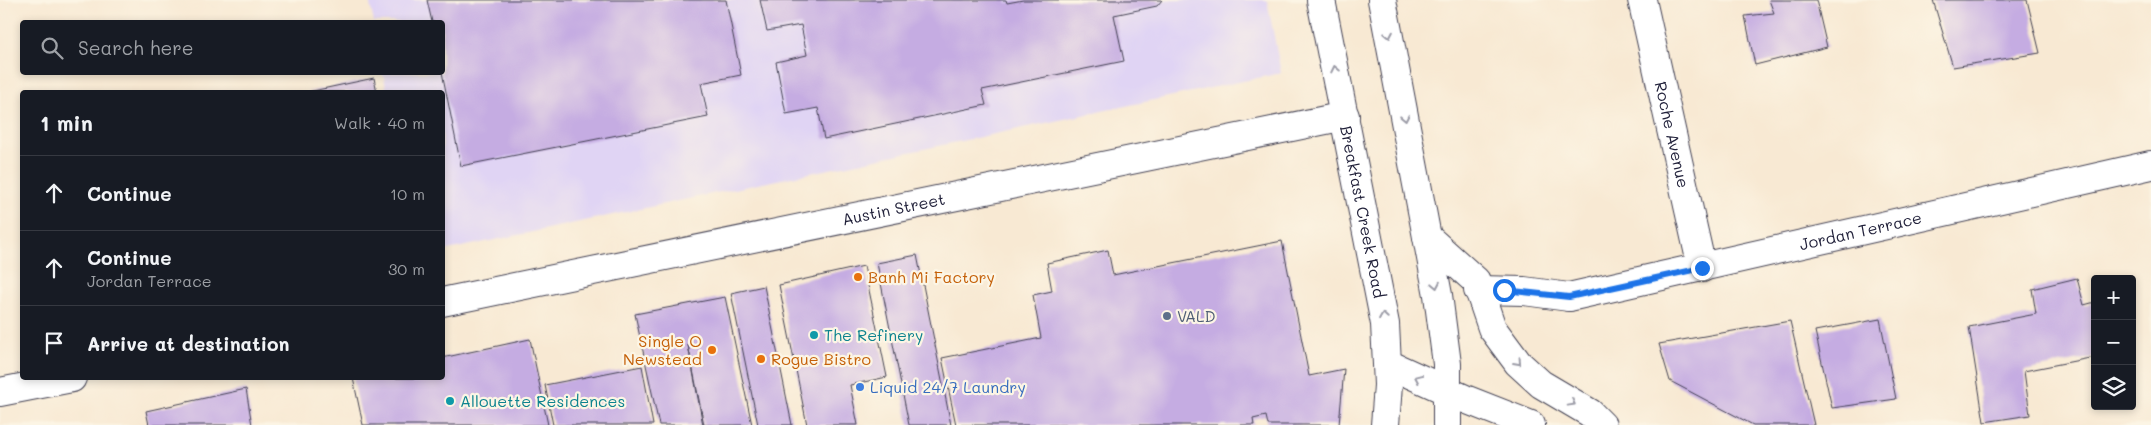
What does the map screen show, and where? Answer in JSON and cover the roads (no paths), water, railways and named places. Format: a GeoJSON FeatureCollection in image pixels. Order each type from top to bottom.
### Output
{"type":"FeatureCollection","features":[{"type":"Feature","properties":{"kind":"street","name":"Breakfast Creek Road"},"geometry":{"type":"LineString","coordinates":[[1321,0],[1380,290],[1388,364],[1386,425]]}},
{"type":"Feature","properties":{"kind":"street"},"geometry":{"type":"LineString","coordinates":[[1382,0],[1427,237],[1444,344],[1448,392],[1447,425]]}},
{"type":"Feature","properties":{"kind":"street","name":"Roche Avenue"},"geometry":{"type":"LineString","coordinates":[[1642,0],[1702,268]]}},
{"type":"Feature","properties":{"kind":"street","name":"Austin Street"},"geometry":{"type":"LineString","coordinates":[[445,301],[1345,116]]}},
{"type":"Feature","properties":{"kind":"street","name":"Jordan Terrace"},"geometry":{"type":"LineString","coordinates":[[1478,290],[1524,291],[1569,297],[2151,165]]}},
{"type":"Feature","properties":{"kind":"street"},"geometry":{"type":"LineString","coordinates":[[1427,237],[1476,281],[1492,328],[1518,363],[1540,384],[1590,413],[1602,425]]}},
{"type":"Feature","properties":{"kind":"street"},"geometry":{"type":"LineString","coordinates":[[1388,364],[1448,392],[1531,425]]}},
{"type":"Feature","properties":{"kind":"street"},"geometry":{"type":"LineString","coordinates":[[0,392],[62,380]]}},
{"type":"Feature","properties":{"kind":"place","name":"Banh Mi Factory"},"geometry":{"type":"Point","coordinates":[858,277]}},
{"type":"Feature","properties":{"kind":"place","name":"VALD"},"geometry":{"type":"Point","coordinates":[1167,316]}},
{"type":"Feature","properties":{"kind":"place","name":"The Refinery"},"geometry":{"type":"Point","coordinates":[814,335]}},
{"type":"Feature","properties":{"kind":"place","name":"Single O Newstead"},"geometry":{"type":"Point","coordinates":[712,350]}},
{"type":"Feature","properties":{"kind":"place","name":"Rogue Bistro"},"geometry":{"type":"Point","coordinates":[761,359]}},
{"type":"Feature","properties":{"kind":"place","name":"Liquid 24/7 Laundry"},"geometry":{"type":"Point","coordinates":[860,387]}},
{"type":"Feature","properties":{"kind":"place","name":"Allouette Residences"},"geometry":{"type":"Point","coordinates":[450,401]}}]}
